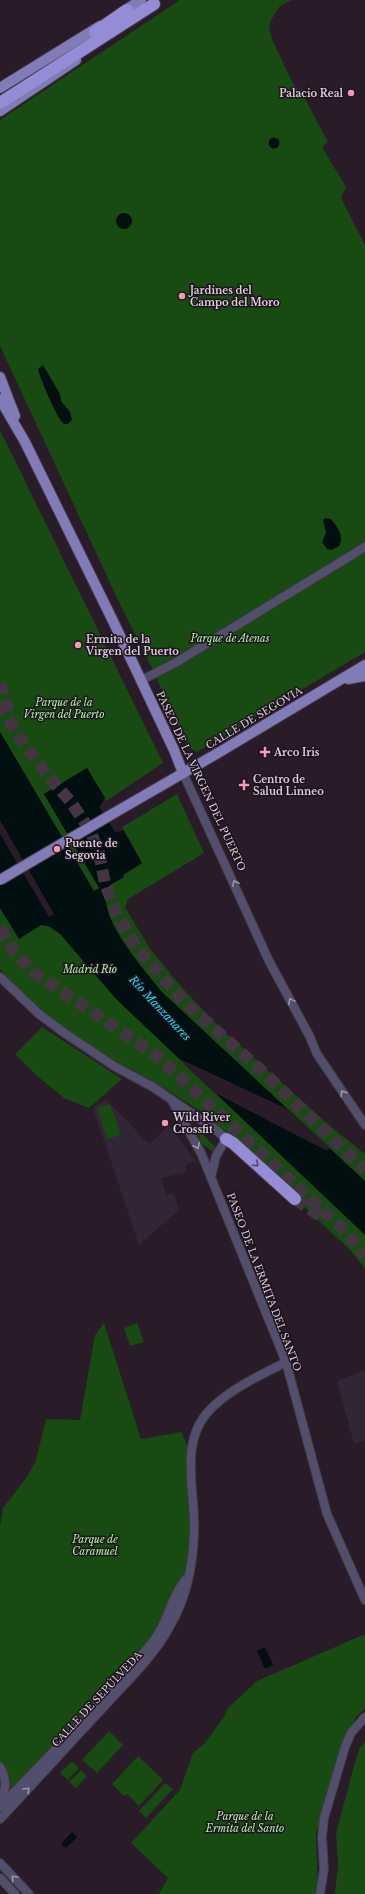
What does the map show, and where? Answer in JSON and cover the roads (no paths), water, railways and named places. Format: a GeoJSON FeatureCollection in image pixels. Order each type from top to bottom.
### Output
{"type":"FeatureCollection","features":[{"type":"Feature","properties":{"kind":"highway"},"geometry":{"type":"LineString","coordinates":[[0,103],[157,2]]}},
{"type":"Feature","properties":{"kind":"highway"},"geometry":{"type":"LineString","coordinates":[[0,96],[127,10]]}},
{"type":"Feature","properties":{"kind":"highway"},"geometry":{"type":"LineString","coordinates":[[226,1139],[233,1143],[295,1199]]}},
{"type":"Feature","properties":{"kind":"main road"},"geometry":{"type":"LineString","coordinates":[[0,88],[141,0]]}},
{"type":"Feature","properties":{"kind":"main road"},"geometry":{"type":"LineString","coordinates":[[0,112],[59,73],[157,2]]}},
{"type":"Feature","properties":{"kind":"main road","name":"PASEO DE LA VIRGEN DEL PUERTO"},"geometry":{"type":"LineString","coordinates":[[0,377],[25,442]]}},
{"type":"Feature","properties":{"kind":"main road","name":"PASEO DE LA VIRGEN DEL PUERTO"},"geometry":{"type":"LineString","coordinates":[[0,399],[25,442],[174,750],[183,774]]}},
{"type":"Feature","properties":{"kind":"main road","name":"CALLE DE SEGOVIA"},"geometry":{"type":"LineString","coordinates":[[0,880],[183,774],[365,665]]}},
{"type":"Feature","properties":{"kind":"main road"},"geometry":{"type":"LineString","coordinates":[[336,683],[356,676],[365,676]]}},
{"type":"Feature","properties":{"kind":"street"},"geometry":{"type":"LineString","coordinates":[[140,681],[181,659],[365,547]]}},
{"type":"Feature","properties":{"kind":"street","name":"PASEO DE LA VIRGEN DEL PUERTO"},"geometry":{"type":"LineString","coordinates":[[183,774],[235,883],[269,961],[309,1035],[317,1054],[365,1125]]}},
{"type":"Feature","properties":{"kind":"street","name":"PASEO DE LA ERMITA DEL SANTO"},"geometry":{"type":"LineString","coordinates":[[0,977],[39,1014],[63,1032],[114,1066],[154,1087],[216,1130],[226,1139]]}},
{"type":"Feature","properties":{"kind":"street","name":"PASEO DE LA ERMITA DEL SANTO"},"geometry":{"type":"LineString","coordinates":[[171,1099],[201,1153],[286,1362],[328,1514],[365,1600]]}},
{"type":"Feature","properties":{"kind":"street"},"geometry":{"type":"LineString","coordinates":[[211,1177],[216,1156],[226,1139]]}},
{"type":"Feature","properties":{"kind":"street","name":"CALLE DE SEPÚLVEDA"},"geometry":{"type":"LineString","coordinates":[[0,1819],[153,1653],[170,1626],[180,1607],[187,1587],[186,1579],[194,1532],[191,1453],[197,1428],[206,1414],[224,1398],[286,1362]]}},
{"type":"Feature","properties":{"kind":"street","name":"CALLE DE SEPÚLVEDA"},"geometry":{"type":"LineString","coordinates":[[0,1806],[138,1659],[163,1627],[179,1587],[186,1579]]}},
{"type":"Feature","properties":{"kind":"street"},"geometry":{"type":"LineString","coordinates":[[320,1894],[324,1869],[322,1837],[324,1818],[345,1747],[351,1733],[365,1717]]}},
{"type":"Feature","properties":{"kind":"street"},"geometry":{"type":"LineString","coordinates":[[0,1768],[5,1778],[6,1786],[0,1800]]}},
{"type":"Feature","properties":{"kind":"street"},"geometry":{"type":"LineString","coordinates":[[0,1863],[29,1894]]}},
{"type":"Feature","properties":{"kind":"street"},"geometry":{"type":"LineString","coordinates":[[0,1878],[15,1894]]}},
{"type":"Feature","properties":{"kind":"water"},"geometry":{"type":"Polygon","coordinates":[[[274,137],[278,139],[280,143],[278,147],[274,149],[270,147],[268,143],[270,139],[274,137]]]}},
{"type":"Feature","properties":{"kind":"water"},"geometry":{"type":"Polygon","coordinates":[[[121,213],[127,213],[132,218],[130,227],[127,229],[121,229],[116,224],[116,218],[121,213]]]}},
{"type":"Feature","properties":{"kind":"water"},"geometry":{"type":"Polygon","coordinates":[[[43,365],[60,394],[61,401],[70,412],[72,420],[68,424],[63,424],[52,405],[38,369],[43,365]]]}},
{"type":"Feature","properties":{"kind":"water"},"geometry":{"type":"Polygon","coordinates":[[[325,518],[331,519],[341,535],[341,542],[339,546],[331,550],[327,549],[322,542],[326,533],[323,520],[325,518]]]}},
{"type":"Feature","properties":{"kind":"water","name":"Río Manzanares"},"geometry":{"type":"Polygon","coordinates":[[[0,732],[94,891],[99,888],[44,794],[87,768],[105,798],[99,807],[115,832],[124,831],[142,863],[123,875],[124,877],[109,887],[106,898],[108,911],[114,926],[134,957],[162,992],[365,1181],[365,1235],[116,999],[60,934],[50,927],[41,925],[19,939],[0,908],[0,834],[49,917],[54,914],[0,820],[0,732]]]}},
{"type":"Feature","properties":{"kind":"water"},"geometry":{"type":"Polygon","coordinates":[[[265,1647],[273,1665],[265,1669],[257,1651],[265,1647]]]}},
{"type":"Feature","properties":{"kind":"water"},"geometry":{"type":"Polygon","coordinates":[[[72,1832],[77,1837],[66,1848],[61,1844],[72,1832]]]}},
{"type":"Feature","properties":{"kind":"tunnel"},"geometry":{"type":"LineString","coordinates":[[0,683],[9,711]]}},
{"type":"Feature","properties":{"kind":"tunnel"},"geometry":{"type":"LineString","coordinates":[[0,703],[16,733],[48,776],[70,801],[90,830],[99,853],[105,883],[117,915],[137,948],[182,1000],[262,1071],[365,1170]]}},
{"type":"Feature","properties":{"kind":"tunnel"},"geometry":{"type":"LineString","coordinates":[[0,928],[15,953],[33,972],[156,1055],[347,1233],[365,1256]]}},
{"type":"Feature","properties":{"kind":"tunnel"},"geometry":{"type":"LineString","coordinates":[[295,1199],[322,1217]]}},
{"type":"Feature","properties":{"kind":"place","name":"Palacio Real"},"geometry":{"type":"Point","coordinates":[351,93]}},
{"type":"Feature","properties":{"kind":"place","name":"Jardines del Campo del Moro"},"geometry":{"type":"Point","coordinates":[182,296]}},
{"type":"Feature","properties":{"kind":"place","name":"Ermita de la Virgen del Puerto"},"geometry":{"type":"Point","coordinates":[78,645]}},
{"type":"Feature","properties":{"kind":"place","name":"Arco Iris"},"geometry":{"type":"Point","coordinates":[265,752]}},
{"type":"Feature","properties":{"kind":"place","name":"Centro de Salud Linneo"},"geometry":{"type":"Point","coordinates":[244,785]}},
{"type":"Feature","properties":{"kind":"place","name":"Puente de Segovia"},"geometry":{"type":"Point","coordinates":[57,849]}},
{"type":"Feature","properties":{"kind":"place","name":"Wild River Crossfit"},"geometry":{"type":"Point","coordinates":[165,1123]}},
{"type":"Feature","properties":{"kind":"park label","name":"Parque de Atenas"},"geometry":{"type":"Point","coordinates":[230,638]}},
{"type":"Feature","properties":{"kind":"park label","name":"Parque de la Virgen del Puerto"},"geometry":{"type":"Point","coordinates":[64,708]}},
{"type":"Feature","properties":{"kind":"park label","name":"Madrid Río"},"geometry":{"type":"Point","coordinates":[90,969]}},
{"type":"Feature","properties":{"kind":"park label","name":"Parque de Caramuel"},"geometry":{"type":"Point","coordinates":[95,1544]}},
{"type":"Feature","properties":{"kind":"park label","name":"Parque de la Ermita del Santo"},"geometry":{"type":"Point","coordinates":[245,1822]}}]}
